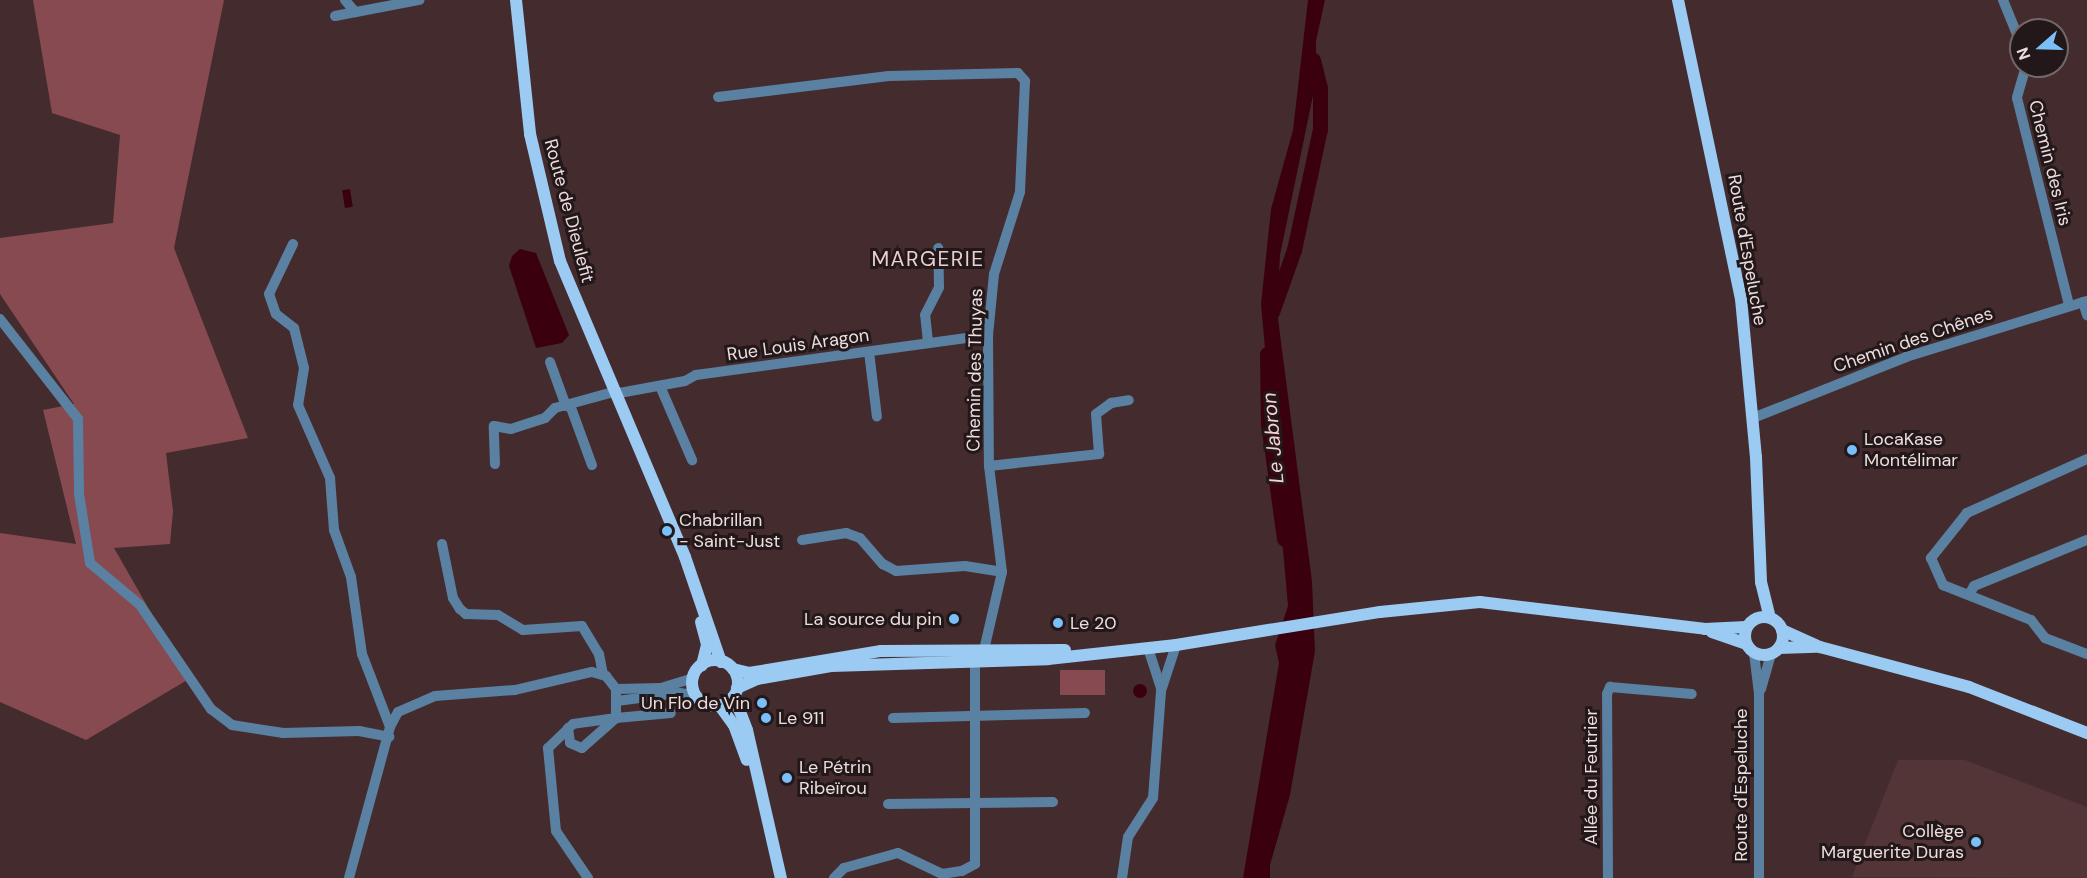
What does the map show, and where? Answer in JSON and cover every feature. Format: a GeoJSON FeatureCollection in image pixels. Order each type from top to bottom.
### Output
{"type":"FeatureCollection","features":[{"type":"Feature","properties":{"kind":"main road","name":"Route de Dieulefit"},"geometry":{"type":"LineString","coordinates":[[516,0],[522,75],[541,192],[564,272],[685,557],[721,662]]}},
{"type":"Feature","properties":{"kind":"main road","name":"Route d'Espeluche"},"geometry":{"type":"LineString","coordinates":[[1678,0],[1741,299],[1753,418],[1761,582],[1770,618]]}},
{"type":"Feature","properties":{"kind":"main road","name":"Route de Dieulefit"},"geometry":{"type":"LineString","coordinates":[[640,454],[704,631],[707,645],[702,665]]}},
{"type":"Feature","properties":{"kind":"main road","name":"Route d'Espeluche"},"geometry":{"type":"LineString","coordinates":[[1750,649],[1751,623],[1761,582]]}},
{"type":"Feature","properties":{"kind":"main road"},"geometry":{"type":"LineString","coordinates":[[720,706],[736,692],[757,679],[831,666],[1048,659],[1176,645],[1339,618],[1480,602],[1705,629],[1770,618],[1782,630],[1820,647],[1970,687],[2087,733]]}},
{"type":"Feature","properties":{"kind":"main road"},"geometry":{"type":"LineString","coordinates":[[1705,629],[1750,649],[1775,651],[1820,647]]}},
{"type":"Feature","properties":{"kind":"main road"},"geometry":{"type":"LineString","coordinates":[[1775,651],[1782,630]]}},
{"type":"Feature","properties":{"kind":"main road"},"geometry":{"type":"LineString","coordinates":[[777,878],[738,732],[720,706],[706,704],[696,696],[693,678],[702,665],[721,662],[733,669],[749,673],[881,651],[983,649],[1116,651]]}},
{"type":"Feature","properties":{"kind":"main road"},"geometry":{"type":"LineString","coordinates":[[733,669],[736,692],[781,878]]}},
{"type":"Feature","properties":{"kind":"street"},"geometry":{"type":"LineString","coordinates":[[345,0],[355,12]]}},
{"type":"Feature","properties":{"kind":"street"},"geometry":{"type":"LineString","coordinates":[[335,16],[418,0]]}},
{"type":"Feature","properties":{"kind":"street"},"geometry":{"type":"LineString","coordinates":[[2003,0],[2010,18]]}},
{"type":"Feature","properties":{"kind":"street","name":"Chemin des Thuyas"},"geometry":{"type":"LineString","coordinates":[[718,97],[889,76],[1018,73],[1025,81],[1020,192],[994,273],[988,335],[989,466],[1002,572],[983,649]]}},
{"type":"Feature","properties":{"kind":"street","name":"Chemin des Iris"},"geometry":{"type":"LineString","coordinates":[[2023,78],[2017,98],[2069,304]]}},
{"type":"Feature","properties":{"kind":"street"},"geometry":{"type":"LineString","coordinates":[[293,243],[269,294],[276,314],[294,328],[304,368],[298,405],[330,478],[334,530],[351,576],[362,654],[390,732]]}},
{"type":"Feature","properties":{"kind":"street"},"geometry":{"type":"LineString","coordinates":[[928,342],[925,315],[939,288],[938,248]]}},
{"type":"Feature","properties":{"kind":"street"},"geometry":{"type":"LineString","coordinates":[[2085,302],[2087,315]]}},
{"type":"Feature","properties":{"kind":"street","name":"Chemin des Chênes"},"geometry":{"type":"LineString","coordinates":[[1753,418],[1906,357],[2069,304],[2085,302]]}},
{"type":"Feature","properties":{"kind":"street"},"geometry":{"type":"LineString","coordinates":[[0,319],[78,419],[79,494],[90,563],[140,605],[211,709],[232,725],[283,733],[390,732]]}},
{"type":"Feature","properties":{"kind":"street","name":"Rue Louis Aragon"},"geometry":{"type":"LineString","coordinates":[[495,464],[491,431],[494,426],[511,429],[545,418],[555,408],[614,393],[660,386],[696,375],[988,335]]}},
{"type":"Feature","properties":{"kind":"street"},"geometry":{"type":"LineString","coordinates":[[869,352],[877,417]]}},
{"type":"Feature","properties":{"kind":"street"},"geometry":{"type":"LineString","coordinates":[[550,362],[592,465]]}},
{"type":"Feature","properties":{"kind":"street"},"geometry":{"type":"LineString","coordinates":[[660,386],[692,460]]}},
{"type":"Feature","properties":{"kind":"street"},"geometry":{"type":"LineString","coordinates":[[989,466],[1100,454],[1096,414],[1111,403],[1129,400]]}},
{"type":"Feature","properties":{"kind":"street"},"geometry":{"type":"LineString","coordinates":[[2087,459],[1967,513],[1931,558],[1943,585],[2031,620],[2045,638],[2087,654]]}},
{"type":"Feature","properties":{"kind":"street"},"geometry":{"type":"LineString","coordinates":[[802,540],[846,533],[860,538],[883,564],[896,571],[965,566],[1002,572]]}},
{"type":"Feature","properties":{"kind":"street"},"geometry":{"type":"LineString","coordinates":[[1969,596],[1974,586],[2087,540]]}},
{"type":"Feature","properties":{"kind":"street"},"geometry":{"type":"LineString","coordinates":[[442,544],[453,598],[466,614],[498,615],[523,630],[582,626],[599,654],[603,674],[617,695],[616,718],[582,748],[570,743],[568,728]]}},
{"type":"Feature","properties":{"kind":"street"},"geometry":{"type":"LineString","coordinates":[[1122,878],[1128,837],[1153,798],[1161,691],[1176,645]]}},
{"type":"Feature","properties":{"kind":"street"},"geometry":{"type":"LineString","coordinates":[[1148,648],[1161,691]]}},
{"type":"Feature","properties":{"kind":"street"},"geometry":{"type":"LineString","coordinates":[[934,661],[983,654],[983,649]]}},
{"type":"Feature","properties":{"kind":"street","name":"Route d'Espeluche"},"geometry":{"type":"LineString","coordinates":[[1750,649],[1759,692],[1759,878]]}},
{"type":"Feature","properties":{"kind":"street","name":"Route d'Espeluche"},"geometry":{"type":"LineString","coordinates":[[1759,692],[1775,651]]}},
{"type":"Feature","properties":{"kind":"street"},"geometry":{"type":"LineString","coordinates":[[834,878],[844,868],[898,853],[942,873],[970,868],[976,857],[975,660]]}},
{"type":"Feature","properties":{"kind":"street"},"geometry":{"type":"LineString","coordinates":[[349,878],[390,732],[398,712],[435,696],[515,690],[592,672],[603,674]]}},
{"type":"Feature","properties":{"kind":"street"},"geometry":{"type":"LineString","coordinates":[[617,695],[661,688],[693,678]]}},
{"type":"Feature","properties":{"kind":"street","name":"Allée du Feutrier"},"geometry":{"type":"LineString","coordinates":[[1608,878],[1607,694],[1610,687],[1692,694]]}},
{"type":"Feature","properties":{"kind":"street"},"geometry":{"type":"LineString","coordinates":[[617,695],[679,693],[696,696]]}},
{"type":"Feature","properties":{"kind":"street"},"geometry":{"type":"LineString","coordinates":[[588,878],[561,842],[552,819],[548,748],[568,728],[577,723],[670,713]]}},
{"type":"Feature","properties":{"kind":"street"},"geometry":{"type":"LineString","coordinates":[[893,718],[1085,713]]}},
{"type":"Feature","properties":{"kind":"street"},"geometry":{"type":"LineString","coordinates":[[888,804],[1053,802]]}},
{"type":"Feature","properties":{"kind":"shaded area"},"geometry":{"type":"Polygon","coordinates":[[[33,0],[224,0],[174,248],[248,438],[166,453],[173,511],[170,544],[114,548],[189,679],[86,740],[0,702],[0,533],[76,544],[43,410],[74,404],[0,294],[0,238],[113,223],[120,135],[52,113],[33,0]]]}},
{"type":"Feature","properties":{"kind":"shaded area"},"geometry":{"type":"Polygon","coordinates":[[[1060,670],[1105,670],[1105,695],[1060,695],[1060,670]]]}},
{"type":"Feature","properties":{"kind":"shaded area","name":"Collège Marguerite Duras"},"geometry":{"type":"Polygon","coordinates":[[[1898,760],[1965,760],[2087,807],[2087,878],[1852,877],[1898,760]]]}},
{"type":"Feature","properties":{"kind":"water"},"geometry":{"type":"Polygon","coordinates":[[[1308,0],[1325,0],[1316,41],[1316,81],[1280,255],[1277,311],[1312,581],[1315,651],[1290,795],[1270,865],[1270,878],[1243,878],[1279,663],[1275,645],[1288,606],[1261,304],[1271,209],[1293,130],[1308,0]]]}},
{"type":"Feature","properties":{"kind":"water"},"geometry":{"type":"Polygon","coordinates":[[[350,189],[353,207],[345,208],[342,190],[350,189]]]}},
{"type":"Feature","properties":{"kind":"water"},"geometry":{"type":"Polygon","coordinates":[[[520,249],[536,253],[569,335],[562,343],[536,348],[509,266],[512,256],[520,249]]]}},
{"type":"Feature","properties":{"kind":"water"},"geometry":{"type":"Polygon","coordinates":[[[1137,684],[1143,684],[1147,691],[1143,698],[1137,698],[1133,694],[1133,688],[1137,684]]]}},
{"type":"Feature","properties":{"kind":"waterway","name":"Le Jabron"},"geometry":{"type":"LineString","coordinates":[[1272,312],[1294,250],[1320,129],[1320,88],[1313,60]]}},
{"type":"Feature","properties":{"kind":"waterway","name":"Le Jabron"},"geometry":{"type":"LineString","coordinates":[[1267,354],[1268,423],[1284,539]]}},
{"type":"Feature","properties":{"kind":"place","name":"LocaKase Montélimar"},"geometry":{"type":"Point","coordinates":[1852,450]}},
{"type":"Feature","properties":{"kind":"place","name":"Chabrillan - Saint-Just"},"geometry":{"type":"Point","coordinates":[667,531]}},
{"type":"Feature","properties":{"kind":"place","name":"La source du pin"},"geometry":{"type":"Point","coordinates":[954,619]}},
{"type":"Feature","properties":{"kind":"place","name":"Le 20"},"geometry":{"type":"Point","coordinates":[1058,623]}},
{"type":"Feature","properties":{"kind":"place","name":"Un Flo de Vin"},"geometry":{"type":"Point","coordinates":[762,703]}},
{"type":"Feature","properties":{"kind":"place","name":"Le 911"},"geometry":{"type":"Point","coordinates":[766,718]}},
{"type":"Feature","properties":{"kind":"place","name":"Le Pétrin Ribeïrou"},"geometry":{"type":"Point","coordinates":[787,778]}},
{"type":"Feature","properties":{"kind":"place","name":"Collège Marguerite Duras"},"geometry":{"type":"Point","coordinates":[1976,842]}},
{"type":"Feature","properties":{"kind":"district","name":"MARGERIE"},"geometry":{"type":"Point","coordinates":[928,259]}}]}
